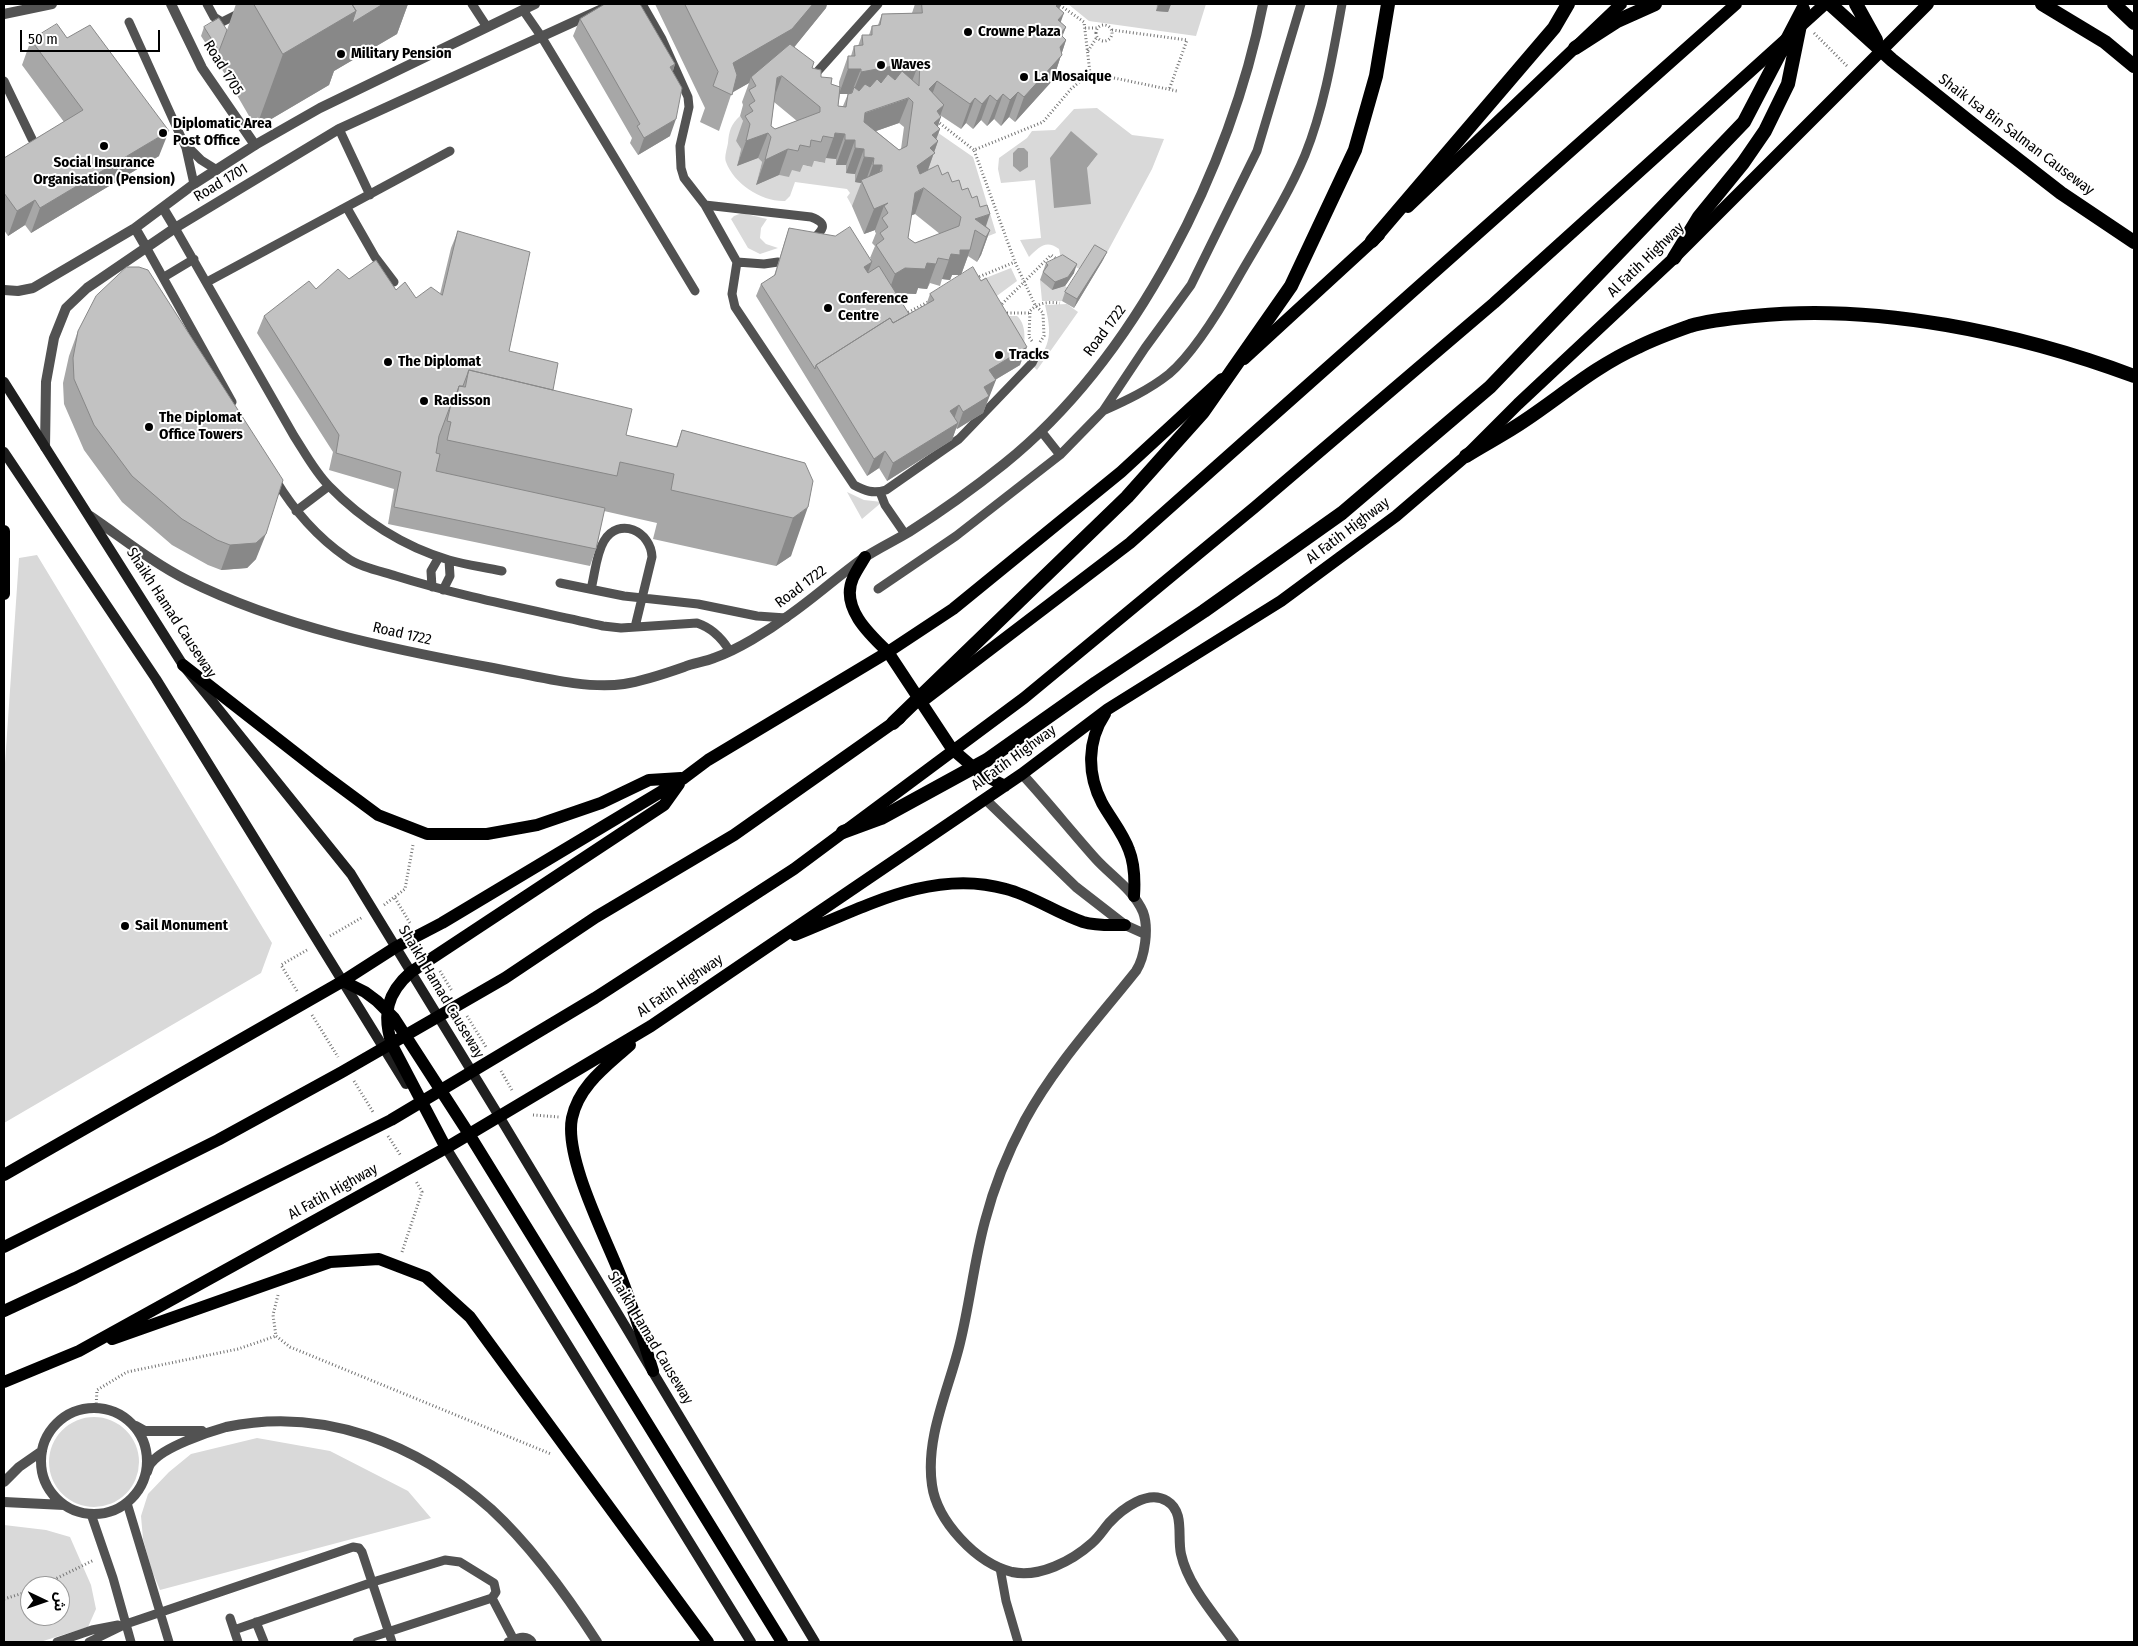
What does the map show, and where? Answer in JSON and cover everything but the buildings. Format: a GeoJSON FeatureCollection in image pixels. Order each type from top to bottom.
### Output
{"type":"FeatureCollection","features":[{"type":"Feature","properties":{"kind":"highway"},"geometry":{"type":"LineString","coordinates":[[893,723],[1127,497],[1203,412],[1291,286],[1355,150],[1376,76],[1388,4]]}},
{"type":"Feature","properties":{"kind":"highway"},"geometry":{"type":"LineString","coordinates":[[1372,242],[1554,28],[1568,4]]}},
{"type":"Feature","properties":{"kind":"highway"},"geometry":{"type":"LineString","coordinates":[[1575,48],[1617,21],[1655,4]]}},
{"type":"Feature","properties":{"kind":"highway","name":"Shaik Isa Bin Salman Causeway"},"geometry":{"type":"LineString","coordinates":[[1830,4],[1892,60],[2061,193],[2134,242]]}},
{"type":"Feature","properties":{"kind":"highway"},"geometry":{"type":"LineString","coordinates":[[1856,4],[1881,50]]}},
{"type":"Feature","properties":{"kind":"highway"},"geometry":{"type":"LineString","coordinates":[[2042,4],[2105,42],[2134,66]]}},
{"type":"Feature","properties":{"kind":"highway"},"geometry":{"type":"LineString","coordinates":[[2114,4],[2134,23]]}},
{"type":"Feature","properties":{"kind":"highway"},"geometry":{"type":"LineString","coordinates":[[843,832],[881,818],[987,760],[1104,677],[1252,578],[1342,513],[1490,387],[1744,122],[1804,6]]}},
{"type":"Feature","properties":{"kind":"highway"},"geometry":{"type":"LineString","coordinates":[[1674,258],[1699,217],[1743,163],[1765,132],[1788,84],[1804,6]]}},
{"type":"Feature","properties":{"kind":"highway"},"geometry":{"type":"LineString","coordinates":[[1466,456],[1524,421],[1587,374],[1637,347],[1691,326],[1787,312],[1916,319],[2021,341],[2103,364],[2134,376]]}},
{"type":"Feature","properties":{"kind":"main road"},"geometry":{"type":"LineString","coordinates":[[4,1174],[343,982],[396,947],[442,923],[684,778],[708,760],[888,652],[953,608],[1121,472],[1372,242],[1621,4]]}},
{"type":"Feature","properties":{"kind":"main road"},"geometry":{"type":"LineString","coordinates":[[4,1247],[218,1140],[351,1067],[505,978],[596,917],[734,835],[893,723],[1143,531],[1736,4]]}},
{"type":"Feature","properties":{"kind":"main road"},"geometry":{"type":"LineString","coordinates":[[4,1311],[391,1120],[641,969],[794,869],[1024,698],[1256,507],[1494,303],[1825,4]]}},
{"type":"Feature","properties":{"kind":"main road","name":"Al Fatih Highway"},"geometry":{"type":"LineString","coordinates":[[4,1382],[79,1351],[446,1148],[652,1026],[985,800],[1108,709],[1281,601],[1396,516],[1466,456],[1518,404],[1674,258],[1928,4]]}},
{"type":"Feature","properties":{"kind":"main road","name":"Shaikh Hamad Causeway"},"geometry":{"type":"LineString","coordinates":[[4,382],[183,665],[351,874],[499,1116],[815,1642]]}},
{"type":"Feature","properties":{"kind":"main road"},"geometry":{"type":"LineString","coordinates":[[4,452],[156,679],[751,1642]]}},
{"type":"Feature","properties":{"kind":"main road"},"geometry":{"type":"LineString","coordinates":[[4,531],[4,594]]}},
{"type":"Feature","properties":{"kind":"main road"},"geometry":{"type":"LineString","coordinates":[[865,557],[852,579],[850,590],[855,615],[888,652],[952,749],[980,773],[1005,786]]}},
{"type":"Feature","properties":{"kind":"main road"},"geometry":{"type":"LineString","coordinates":[[183,665],[378,815],[427,834],[487,834],[537,825],[600,803],[648,780],[684,778]]}},
{"type":"Feature","properties":{"kind":"main road"},"geometry":{"type":"LineString","coordinates":[[1108,709],[1092,743],[1091,768],[1097,792],[1130,852],[1135,881],[1134,896]]}},
{"type":"Feature","properties":{"kind":"main road"},"geometry":{"type":"LineString","coordinates":[[446,1148],[392,1045],[387,1023],[387,1012],[395,988],[411,972],[664,805],[684,778]]}},
{"type":"Feature","properties":{"kind":"main road"},"geometry":{"type":"LineString","coordinates":[[772,944],[908,890],[948,883],[968,882],[1007,889],[1085,922],[1125,925]]}},
{"type":"Feature","properties":{"kind":"main road"},"geometry":{"type":"LineString","coordinates":[[343,982],[365,992],[387,1012],[469,1134],[782,1642]]}},
{"type":"Feature","properties":{"kind":"main road"},"geometry":{"type":"LineString","coordinates":[[652,1026],[586,1086],[578,1099],[572,1118],[572,1144],[579,1171],[633,1308],[653,1371]]}},
{"type":"Feature","properties":{"kind":"main road"},"geometry":{"type":"LineString","coordinates":[[79,1351],[330,1262],[379,1259],[426,1277],[470,1317],[708,1642]]}},
{"type":"Feature","properties":{"kind":"street"},"geometry":{"type":"LineString","coordinates":[[4,14],[52,4]]}},
{"type":"Feature","properties":{"kind":"street","name":"Road 1705"},"geometry":{"type":"LineString","coordinates":[[171,4],[202,68],[256,145]]}},
{"type":"Feature","properties":{"kind":"street","name":"Road 1701"},"geometry":{"type":"LineString","coordinates":[[4,290],[18,291],[33,288],[134,228],[164,208],[194,184],[320,108],[535,4]]}},
{"type":"Feature","properties":{"kind":"street","name":"Road 1701"},"geometry":{"type":"LineString","coordinates":[[46,447],[46,382],[54,338],[66,308],[87,288],[175,228],[339,129],[613,4]]}},
{"type":"Feature","properties":{"kind":"street","name":"Road 1722"},"geometry":{"type":"LineString","coordinates":[[90,516],[170,570],[229,600],[340,635],[407,651],[560,681],[621,685],[644,680],[714,658],[786,618],[865,557],[941,511],[1006,462],[1040,431],[1081,387],[1143,305],[1180,238],[1203,190],[1246,76],[1264,4]]}},
{"type":"Feature","properties":{"kind":"street"},"geometry":{"type":"LineString","coordinates":[[164,208],[175,228]]}},
{"type":"Feature","properties":{"kind":"street"},"geometry":{"type":"LineString","coordinates":[[134,228],[146,247]]}},
{"type":"Feature","properties":{"kind":"street"},"geometry":{"type":"LineString","coordinates":[[1022,774],[1095,858],[1134,896],[1144,914],[1143,958],[1139,967],[1063,1060],[1043,1090],[1009,1153],[985,1222],[960,1346],[933,1440],[930,1472],[932,1487],[942,1516],[962,1541],[1000,1568],[1021,1573],[1045,1571],[1090,1545],[1117,1514],[1144,1499],[1156,1498],[1167,1501],[1175,1508],[1180,1519],[1179,1541],[1184,1566],[1234,1642]]}},
{"type":"Feature","properties":{"kind":"street"},"geometry":{"type":"LineString","coordinates":[[985,800],[1076,887],[1125,925],[1145,934]]}},
{"type":"Feature","properties":{"kind":"street"},"geometry":{"type":"LineString","coordinates":[[208,1431],[152,1461],[136,1495],[127,1503],[104,1514],[91,1514],[72,1510],[64,1505],[52,1494],[45,1481],[41,1466],[42,1451],[47,1436],[56,1424],[67,1414],[81,1409],[96,1407],[118,1413],[145,1431],[208,1431],[249,1423],[287,1420],[347,1428],[398,1448],[422,1461],[467,1490],[492,1510],[552,1579],[597,1642]]}},
{"type":"Feature","properties":{"kind":"street"},"geometry":{"type":"LineString","coordinates":[[136,1426],[144,1440],[148,1456],[146,1472]]}},
{"type":"Feature","properties":{"kind":"street"},"geometry":{"type":"LineString","coordinates":[[4,1482],[19,1467],[42,1451]]}},
{"type":"Feature","properties":{"kind":"street"},"geometry":{"type":"LineString","coordinates":[[4,1502],[64,1505]]}},
{"type":"Feature","properties":{"kind":"lane"},"geometry":{"type":"LineString","coordinates":[[207,4],[214,18],[222,22],[244,11],[251,4]]}},
{"type":"Feature","properties":{"kind":"lane"},"geometry":{"type":"LineString","coordinates":[[472,4],[487,27]]}},
{"type":"Feature","properties":{"kind":"lane"},"geometry":{"type":"LineString","coordinates":[[642,4],[655,26],[688,97],[689,107],[680,146],[681,168],[684,178],[705,205],[737,262],[732,294],[735,307],[854,485],[865,492],[880,492],[895,484],[960,439],[1032,363],[1037,353]]}},
{"type":"Feature","properties":{"kind":"lane"},"geometry":{"type":"LineString","coordinates":[[817,72],[878,4]]}},
{"type":"Feature","properties":{"kind":"lane"},"geometry":{"type":"LineString","coordinates":[[878,589],[956,536],[1060,455],[1103,411],[1145,348],[1191,285],[1257,151],[1301,4]]}},
{"type":"Feature","properties":{"kind":"lane"},"geometry":{"type":"LineString","coordinates":[[1103,411],[1132,398],[1168,374],[1184,358],[1223,304],[1290,187],[1305,154],[1319,110],[1342,4]]}},
{"type":"Feature","properties":{"kind":"lane"},"geometry":{"type":"LineString","coordinates":[[523,10],[541,36],[695,291]]}},
{"type":"Feature","properties":{"kind":"lane"},"geometry":{"type":"LineString","coordinates":[[655,26],[664,21]]}},
{"type":"Feature","properties":{"kind":"lane"},"geometry":{"type":"LineString","coordinates":[[129,22],[183,139],[192,166],[194,184]]}},
{"type":"Feature","properties":{"kind":"lane"},"geometry":{"type":"LineString","coordinates":[[4,81],[32,139]]}},
{"type":"Feature","properties":{"kind":"lane"},"geometry":{"type":"LineString","coordinates":[[339,129],[370,195]]}},
{"type":"Feature","properties":{"kind":"lane"},"geometry":{"type":"LineString","coordinates":[[183,139],[194,154],[217,170]]}},
{"type":"Feature","properties":{"kind":"lane"},"geometry":{"type":"LineString","coordinates":[[207,282],[450,151]]}},
{"type":"Feature","properties":{"kind":"lane"},"geometry":{"type":"LineString","coordinates":[[705,205],[802,215],[817,219],[822,222],[823,229],[805,246]]}},
{"type":"Feature","properties":{"kind":"lane"},"geometry":{"type":"LineString","coordinates":[[347,208],[375,257],[394,282]]}},
{"type":"Feature","properties":{"kind":"lane"},"geometry":{"type":"LineString","coordinates":[[175,228],[294,436],[310,462],[329,486],[375,526],[398,539],[439,557],[502,571]]}},
{"type":"Feature","properties":{"kind":"lane"},"geometry":{"type":"LineString","coordinates":[[146,247],[235,407]]}},
{"type":"Feature","properties":{"kind":"lane"},"geometry":{"type":"LineString","coordinates":[[164,277],[194,259]]}},
{"type":"Feature","properties":{"kind":"lane"},"geometry":{"type":"LineString","coordinates":[[737,262],[764,264],[778,262]]}},
{"type":"Feature","properties":{"kind":"lane"},"geometry":{"type":"LineString","coordinates":[[1040,431],[1060,455]]}},
{"type":"Feature","properties":{"kind":"lane"},"geometry":{"type":"LineString","coordinates":[[271,472],[296,511],[347,559],[443,590],[603,626],[622,628],[697,623],[709,627],[723,640],[730,650]]}},
{"type":"Feature","properties":{"kind":"lane"},"geometry":{"type":"LineString","coordinates":[[296,511],[329,486]]}},
{"type":"Feature","properties":{"kind":"lane"},"geometry":{"type":"LineString","coordinates":[[880,492],[885,505],[905,534]]}},
{"type":"Feature","properties":{"kind":"lane"},"geometry":{"type":"LineString","coordinates":[[591,589],[604,541],[615,531],[630,529],[644,536],[652,549],[652,557],[636,627]]}},
{"type":"Feature","properties":{"kind":"lane"},"geometry":{"type":"LineString","coordinates":[[432,587],[431,571],[439,557]]}},
{"type":"Feature","properties":{"kind":"lane"},"geometry":{"type":"LineString","coordinates":[[443,590],[450,576],[449,560]]}},
{"type":"Feature","properties":{"kind":"lane"},"geometry":{"type":"LineString","coordinates":[[560,583],[642,598],[698,604],[757,616],[786,618]]}},
{"type":"Feature","properties":{"kind":"lane"},"geometry":{"type":"LineString","coordinates":[[127,1503],[169,1642]]}},
{"type":"Feature","properties":{"kind":"lane"},"geometry":{"type":"LineString","coordinates":[[91,1514],[131,1642]]}},
{"type":"Feature","properties":{"kind":"lane"},"geometry":{"type":"LineString","coordinates":[[89,1642],[126,1624],[353,1547],[359,1548],[373,1582],[392,1642]]}},
{"type":"Feature","properties":{"kind":"lane"},"geometry":{"type":"LineString","coordinates":[[234,1630],[373,1582],[451,1559],[460,1562],[494,1583],[496,1592],[492,1598],[388,1630],[357,1642]]}},
{"type":"Feature","properties":{"kind":"lane"},"geometry":{"type":"LineString","coordinates":[[1000,1568],[1006,1601],[1018,1642]]}},
{"type":"Feature","properties":{"kind":"lane"},"geometry":{"type":"LineString","coordinates":[[492,1598],[511,1641],[524,1637],[532,1642]]}},
{"type":"Feature","properties":{"kind":"lane"},"geometry":{"type":"LineString","coordinates":[[230,1618],[238,1642]]}},
{"type":"Feature","properties":{"kind":"lane"},"geometry":{"type":"LineString","coordinates":[[256,1622],[264,1642]]}},
{"type":"Feature","properties":{"kind":"lane"},"geometry":{"type":"LineString","coordinates":[[57,1642],[92,1630],[126,1624]]}},
{"type":"Feature","properties":{"kind":"path"},"geometry":{"type":"LineString","coordinates":[[1058,4],[1084,22],[1090,73]]}},
{"type":"Feature","properties":{"kind":"path"},"geometry":{"type":"LineString","coordinates":[[1085,28],[1097,28],[1107,25],[1112,30],[1187,40],[1168,90]]}},
{"type":"Feature","properties":{"kind":"path"},"geometry":{"type":"LineString","coordinates":[[1088,51],[1096,37],[1097,28]]}},
{"type":"Feature","properties":{"kind":"path"},"geometry":{"type":"LineString","coordinates":[[1096,37],[1099,40],[1107,40],[1112,35],[1112,30]]}},
{"type":"Feature","properties":{"kind":"path"},"geometry":{"type":"LineString","coordinates":[[1090,73],[1177,91]]}},
{"type":"Feature","properties":{"kind":"path"},"geometry":{"type":"LineString","coordinates":[[974,150],[1043,122],[1071,89],[1090,73]]}},
{"type":"Feature","properties":{"kind":"path"},"geometry":{"type":"LineString","coordinates":[[931,116],[974,150],[1015,262],[1035,306],[1043,313],[1044,336],[1037,344],[1029,337],[1029,313],[1035,306],[1045,302],[1060,303]]}},
{"type":"Feature","properties":{"kind":"path"},"geometry":{"type":"LineString","coordinates":[[1029,313],[1004,313],[1001,304],[1051,255],[1065,263]]}},
{"type":"Feature","properties":{"kind":"path"},"geometry":{"type":"LineString","coordinates":[[972,279],[1015,262]]}},
{"type":"Feature","properties":{"kind":"path"},"geometry":{"type":"LineString","coordinates":[[898,317],[931,300]]}},
{"type":"Feature","properties":{"kind":"path"},"geometry":{"type":"LineString","coordinates":[[395,898],[405,889],[416,829]]}},
{"type":"Feature","properties":{"kind":"path"},"geometry":{"type":"LineString","coordinates":[[528,1115],[572,1118]]}},
{"type":"Feature","properties":{"kind":"path"},"geometry":{"type":"LineString","coordinates":[[402,1268],[402,1249],[422,1192],[415,1179]]}},
{"type":"Feature","properties":{"kind":"path"},"geometry":{"type":"LineString","coordinates":[[279,1291],[273,1315],[276,1336],[290,1347],[552,1455]]}},
{"type":"Feature","properties":{"kind":"path"},"geometry":{"type":"LineString","coordinates":[[96,1407],[97,1390],[127,1372],[238,1349],[276,1336]]}},
{"type":"Feature","properties":{"kind":"path"},"geometry":{"type":"LineString","coordinates":[[62,1576],[105,1555]]}},
{"type":"Feature","properties":{"kind":"path"},"geometry":{"type":"LineString","coordinates":[[4,1599],[20,1593]]}},
{"type":"Feature","properties":{"kind":"shaded area"},"geometry":{"type":"Polygon","coordinates":[[[1068,4],[1157,4],[1156,11],[1168,4],[1206,4],[1196,36],[1089,21],[1068,4]]]}},
{"type":"Feature","properties":{"kind":"shaded area"},"geometry":{"type":"Polygon","coordinates":[[[1097,108],[1132,135],[1164,139],[1152,169],[1103,260],[1081,270],[1061,259],[1059,249],[1046,244],[1039,247],[1029,257],[1020,240],[1041,238],[1035,180],[1001,183],[998,169],[999,158],[1027,138],[1032,131],[1055,130],[1074,109],[1097,108]],[[1071,132],[1087,168],[1098,154],[1071,132]]]}},
{"type":"Feature","properties":{"kind":"shaded area"},"geometry":{"type":"Polygon","coordinates":[[[740,116],[746,126],[743,137],[736,141],[741,149],[737,166],[758,158],[762,162],[756,185],[779,175],[789,176],[791,170],[802,165],[812,167],[813,161],[825,163],[826,158],[836,159],[836,165],[846,165],[865,183],[873,197],[852,206],[847,197],[850,193],[847,189],[795,182],[790,196],[785,201],[776,201],[758,195],[735,178],[725,160],[730,131],[734,122],[740,116]]]}},
{"type":"Feature","properties":{"kind":"shaded area"},"geometry":{"type":"Polygon","coordinates":[[[934,130],[973,157],[996,233],[981,239],[925,178],[934,130]]]}},
{"type":"Feature","properties":{"kind":"shaded area"},"geometry":{"type":"Polygon","coordinates":[[[1071,131],[1098,154],[1087,168],[1091,204],[1054,208],[1050,158],[1071,131]]]}},
{"type":"Feature","properties":{"kind":"shaded area"},"geometry":{"type":"Polygon","coordinates":[[[1018,148],[1024,148],[1028,152],[1028,167],[1020,172],[1013,166],[1013,153],[1018,148]]]}},
{"type":"Feature","properties":{"kind":"shaded area"},"geometry":{"type":"Polygon","coordinates":[[[742,213],[767,219],[761,228],[760,238],[766,244],[778,248],[760,254],[748,248],[731,219],[742,213]]]}},
{"type":"Feature","properties":{"kind":"shaded area"},"geometry":{"type":"Polygon","coordinates":[[[1011,268],[1017,281],[990,301],[978,281],[1011,268]]]}},
{"type":"Feature","properties":{"kind":"shaded area"},"geometry":{"type":"Polygon","coordinates":[[[1040,280],[1052,290],[1065,286],[1070,289],[1062,301],[1042,301],[1040,280]]]}},
{"type":"Feature","properties":{"kind":"shaded area"},"geometry":{"type":"Polygon","coordinates":[[[1067,304],[1078,312],[1037,370],[1034,367],[1047,344],[1049,331],[1045,305],[1067,304]]]}},
{"type":"Feature","properties":{"kind":"shaded area"},"geometry":{"type":"Polygon","coordinates":[[[1009,316],[1017,316],[1023,326],[1024,346],[1020,365],[1001,331],[1009,316]]]}},
{"type":"Feature","properties":{"kind":"shaded area"},"geometry":{"type":"Polygon","coordinates":[[[847,492],[864,500],[882,502],[862,519],[847,492]]]}},
{"type":"Feature","properties":{"kind":"shaded area"},"geometry":{"type":"Polygon","coordinates":[[[37,555],[272,943],[261,973],[4,1123],[4,778],[19,558],[37,555]]]}},
{"type":"Feature","properties":{"kind":"shaded area"},"geometry":{"type":"Polygon","coordinates":[[[94,1417],[111,1420],[126,1430],[136,1445],[139,1462],[136,1479],[126,1494],[111,1504],[94,1507],[77,1504],[62,1494],[52,1479],[49,1462],[52,1445],[62,1430],[77,1420],[94,1417]]]}},
{"type":"Feature","properties":{"kind":"shaded area"},"geometry":{"type":"Polygon","coordinates":[[[257,1438],[330,1451],[408,1491],[431,1518],[160,1590],[152,1571],[143,1539],[141,1516],[148,1494],[169,1472],[191,1454],[257,1438]]]}},
{"type":"Feature","properties":{"kind":"shaded area"},"geometry":{"type":"Polygon","coordinates":[[[4,1525],[46,1530],[70,1537],[91,1585],[96,1609],[88,1627],[40,1642],[4,1642],[4,1525]]]}},
{"type":"Feature","properties":{"kind":"place","name":"Crowne Plaza"},"geometry":{"type":"Point","coordinates":[968,32]}},
{"type":"Feature","properties":{"kind":"place","name":"Military Pension"},"geometry":{"type":"Point","coordinates":[341,54]}},
{"type":"Feature","properties":{"kind":"place","name":"Waves"},"geometry":{"type":"Point","coordinates":[881,65]}},
{"type":"Feature","properties":{"kind":"place","name":"La Mosaique"},"geometry":{"type":"Point","coordinates":[1024,77]}},
{"type":"Feature","properties":{"kind":"place","name":"Diplomatic Area Post Office"},"geometry":{"type":"Point","coordinates":[163,133]}},
{"type":"Feature","properties":{"kind":"place","name":"Social Insurance Organisation (Pension)"},"geometry":{"type":"Point","coordinates":[104,146]}},
{"type":"Feature","properties":{"kind":"place","name":"Conference Centre"},"geometry":{"type":"Point","coordinates":[828,308]}},
{"type":"Feature","properties":{"kind":"place","name":"Tracks"},"geometry":{"type":"Point","coordinates":[999,355]}},
{"type":"Feature","properties":{"kind":"place","name":"The Diplomat"},"geometry":{"type":"Point","coordinates":[388,362]}},
{"type":"Feature","properties":{"kind":"place","name":"Radisson"},"geometry":{"type":"Point","coordinates":[424,401]}},
{"type":"Feature","properties":{"kind":"place","name":"The Diplomat Office Towers"},"geometry":{"type":"Point","coordinates":[149,427]}},
{"type":"Feature","properties":{"kind":"place","name":"Sail Monument"},"geometry":{"type":"Point","coordinates":[125,926]}}]}
